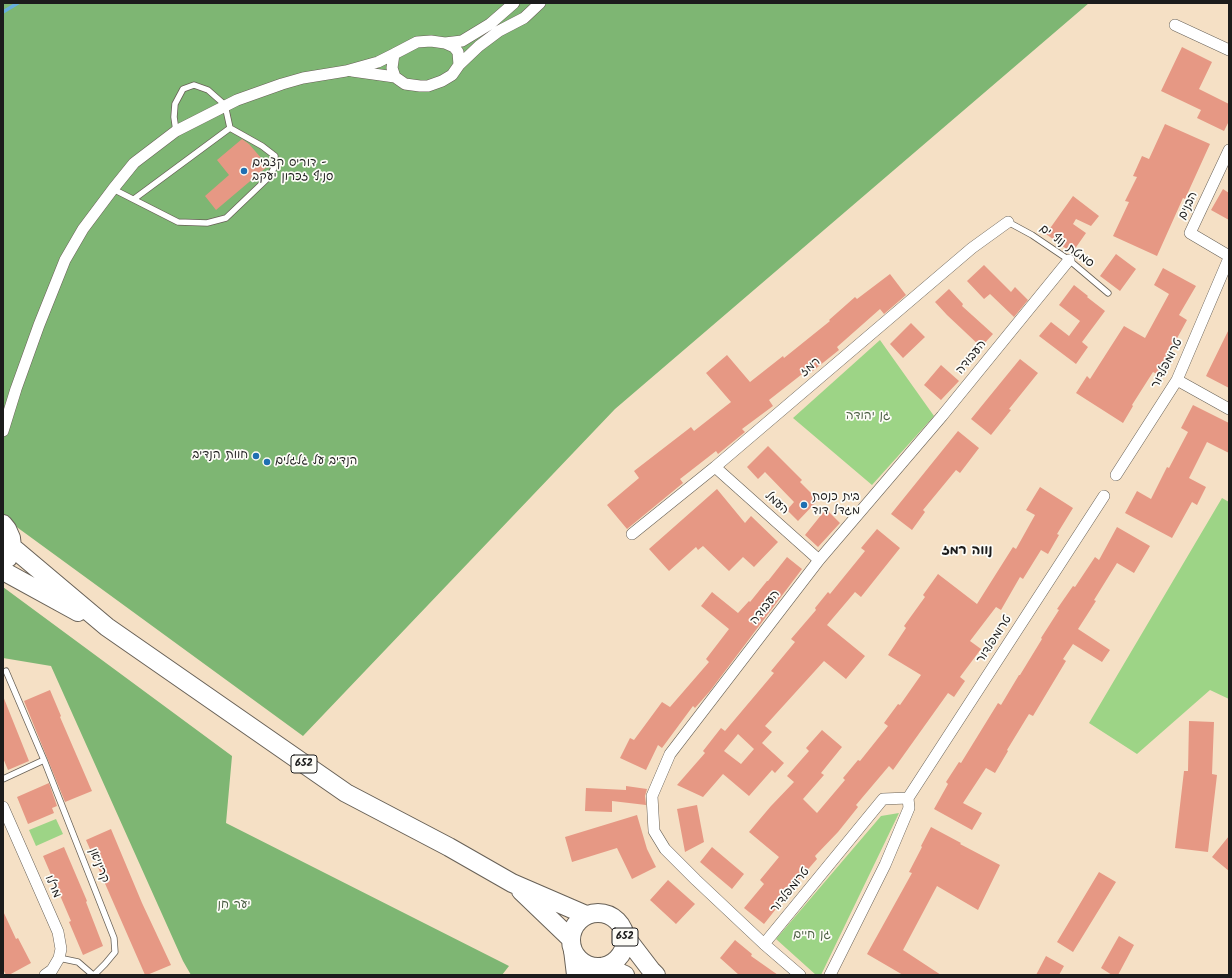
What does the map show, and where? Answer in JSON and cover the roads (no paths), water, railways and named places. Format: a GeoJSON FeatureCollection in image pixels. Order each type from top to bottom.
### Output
{"type":"FeatureCollection","features":[{"type":"Feature","properties":{"kind":"main road"},"geometry":{"type":"LineString","coordinates":[[3,524],[9,533],[12,546],[8,558],[3,563]]}},
{"type":"Feature","properties":{"kind":"main road","name":"652"},"geometry":{"type":"LineString","coordinates":[[12,546],[107,626],[346,793],[449,847],[512,883],[586,915],[594,913],[608,914],[619,923],[623,929],[625,942],[620,954],[606,966]]}},
{"type":"Feature","properties":{"kind":"main road","name":"652"},"geometry":{"type":"LineString","coordinates":[[3,571],[107,626]]}},
{"type":"Feature","properties":{"kind":"main road","name":"652"},"geometry":{"type":"LineString","coordinates":[[512,883],[571,944],[583,972],[592,967],[606,966],[625,975]]}},
{"type":"Feature","properties":{"kind":"main road"},"geometry":{"type":"LineString","coordinates":[[571,944],[575,924],[580,918],[586,915]]}},
{"type":"Feature","properties":{"kind":"main road","name":"652"},"geometry":{"type":"LineString","coordinates":[[625,936],[656,975]]}},
{"type":"Feature","properties":{"kind":"street"},"geometry":{"type":"LineString","coordinates":[[3,431],[16,389],[60,271],[83,229],[134,163],[176,130],[225,105],[303,78],[378,62],[417,42],[431,41],[446,43],[462,41],[490,24],[514,3]]}},
{"type":"Feature","properties":{"kind":"street"},"geometry":{"type":"LineString","coordinates":[[346,70],[395,77],[405,84],[428,86],[442,81],[452,75],[459,65],[479,46],[499,31],[524,18],[540,3]]}},
{"type":"Feature","properties":{"kind":"street"},"geometry":{"type":"LineString","coordinates":[[1175,26],[1229,50]]}},
{"type":"Feature","properties":{"kind":"street"},"geometry":{"type":"LineString","coordinates":[[446,43],[454,47],[458,52],[459,65]]}},
{"type":"Feature","properties":{"kind":"street"},"geometry":{"type":"LineString","coordinates":[[394,54],[392,68],[395,77]]}},
{"type":"Feature","properties":{"kind":"street","name":"הבנים"},"geometry":{"type":"LineString","coordinates":[[1229,150],[1190,233],[1229,257]]}},
{"type":"Feature","properties":{"kind":"street","name":"רמז"},"geometry":{"type":"LineString","coordinates":[[632,534],[715,467],[944,271],[972,248],[1008,222]]}},
{"type":"Feature","properties":{"kind":"street","name":"טרומפלדור"},"geometry":{"type":"LineString","coordinates":[[1116,475],[1176,380],[1229,257]]}},
{"type":"Feature","properties":{"kind":"street","name":"העבודה"},"geometry":{"type":"LineString","coordinates":[[800,975],[764,944],[665,849],[654,831],[652,796],[670,754],[819,560],[942,416],[1069,260]]}},
{"type":"Feature","properties":{"kind":"street"},"geometry":{"type":"LineString","coordinates":[[1176,380],[1229,409]]}},
{"type":"Feature","properties":{"kind":"street","name":"העמל"},"geometry":{"type":"LineString","coordinates":[[715,467],[819,560]]}},
{"type":"Feature","properties":{"kind":"street","name":"טרומפלדור"},"geometry":{"type":"LineString","coordinates":[[830,975],[885,865],[909,808],[908,798],[1104,496]]}},
{"type":"Feature","properties":{"kind":"street","name":"טרומפלדור"},"geometry":{"type":"LineString","coordinates":[[764,944],[882,799],[908,798]]}},
{"type":"Feature","properties":{"kind":"street","name":"מרלו"},"geometry":{"type":"LineString","coordinates":[[3,807],[58,932],[60,949],[59,958]]}},
{"type":"Feature","properties":{"kind":"street"},"geometry":{"type":"LineString","coordinates":[[45,975],[52,970],[59,958]]}},
{"type":"Feature","properties":{"kind":"lane"},"geometry":{"type":"LineString","coordinates":[[113,189],[178,222],[207,223],[226,218],[269,177],[274,168],[275,156],[262,146],[230,128],[225,105],[208,90],[194,85],[183,89],[174,104],[176,130]]}},
{"type":"Feature","properties":{"kind":"lane"},"geometry":{"type":"LineString","coordinates":[[134,199],[230,128]]}},
{"type":"Feature","properties":{"kind":"lane","name":"סמטת נוף ים"},"geometry":{"type":"LineString","coordinates":[[1008,222],[1032,235],[1069,260],[1108,293]]}},
{"type":"Feature","properties":{"kind":"lane","name":"קריניאן"},"geometry":{"type":"LineString","coordinates":[[6,671],[44,760],[114,938],[115,952],[93,975]]}},
{"type":"Feature","properties":{"kind":"lane"},"geometry":{"type":"LineString","coordinates":[[3,779],[44,760]]}},
{"type":"Feature","properties":{"kind":"lane"},"geometry":{"type":"LineString","coordinates":[[59,958],[78,962],[93,975]]}},
{"type":"Feature","properties":{"kind":"waterway"},"geometry":{"type":"LineString","coordinates":[[3,12],[18,3]]}},
{"type":"Feature","properties":{"kind":"place","name":"דוריס קצבים - סניף זכרון יעקב"},"geometry":{"type":"Point","coordinates":[244,171]}},
{"type":"Feature","properties":{"kind":"place","name":"חוות הנדיב"},"geometry":{"type":"Point","coordinates":[256,456]}},
{"type":"Feature","properties":{"kind":"place","name":"הנדיב על גלגלים"},"geometry":{"type":"Point","coordinates":[267,462]}},
{"type":"Feature","properties":{"kind":"place","name":"בית כנסת מגדל דוד"},"geometry":{"type":"Point","coordinates":[804,505]}},
{"type":"Feature","properties":{"kind":"district","name":"נווה רמז"},"geometry":{"type":"Point","coordinates":[967,552]}},
{"type":"Feature","properties":{"kind":"park label","name":"גן יהודה"},"geometry":{"type":"Point","coordinates":[868,417]}},
{"type":"Feature","properties":{"kind":"park label","name":"יער חן"},"geometry":{"type":"Point","coordinates":[234,906]}},
{"type":"Feature","properties":{"kind":"park label","name":"גן חיים"},"geometry":{"type":"Point","coordinates":[812,936]}}]}
